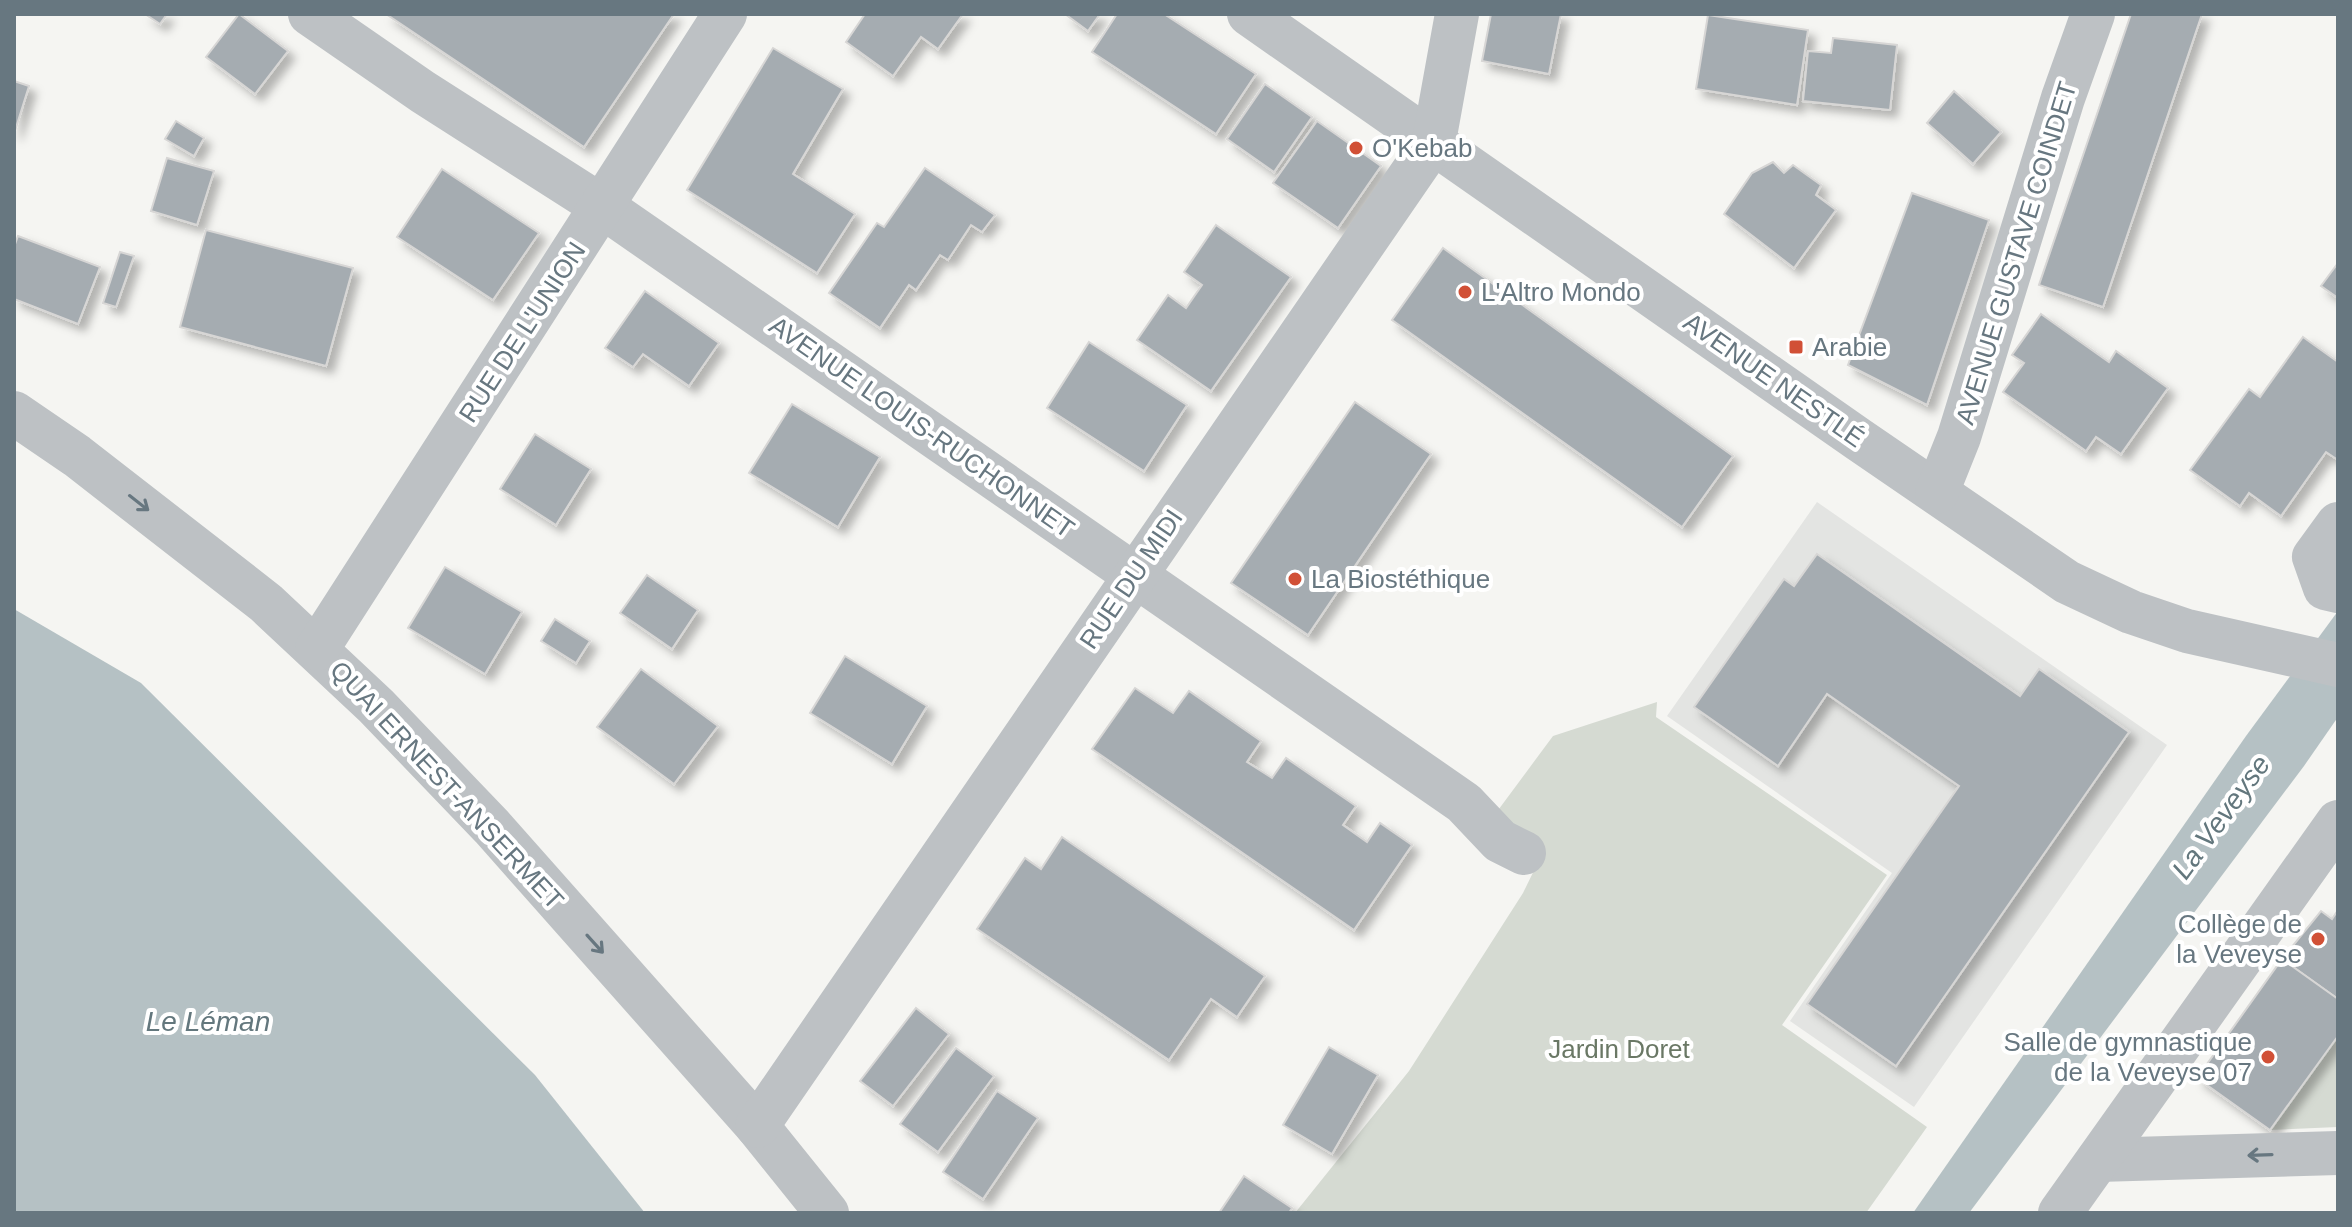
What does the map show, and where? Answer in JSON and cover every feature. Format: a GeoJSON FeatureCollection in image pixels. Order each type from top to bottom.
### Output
{"type":"FeatureCollection","features":[{"type":"Feature","properties":{"kind":"street","name":"AVENUE LOUIS-RUCHONNET"},"geometry":{"type":"LineString","coordinates":[[310,14],[423,92],[603,207],[1135,574],[1464,803],[1500,841],[1524,853]]}},
{"type":"Feature","properties":{"kind":"street","name":"RUE DE L'UNION"},"geometry":{"type":"LineString","coordinates":[[317,649],[725,14]]}},
{"type":"Feature","properties":{"kind":"street","name":"AVENUE NESTLÉ"},"geometry":{"type":"LineString","coordinates":[[1249,14],[2067,582],[2131,612],[2187,631],[2338,665]]}},
{"type":"Feature","properties":{"kind":"street","name":"RUE DU MIDI"},"geometry":{"type":"LineString","coordinates":[[757,1126],[1434,141],[1457,14]]}},
{"type":"Feature","properties":{"kind":"street","name":"AVENUE GUSTAVE COINDET"},"geometry":{"type":"LineString","coordinates":[[1937,492],[1959,437],[2063,98],[2093,14]]}},
{"type":"Feature","properties":{"kind":"street","name":"QUAI ERNEST-ANSERMET"},"geometry":{"type":"LineString","coordinates":[[14,413],[102,475],[266,603],[317,649],[492,827],[757,1126],[827,1213]]}},
{"type":"Feature","properties":{"kind":"street"},"geometry":{"type":"LineString","coordinates":[[2331,590],[2314,557],[2338,524]]}},
{"type":"Feature","properties":{"kind":"street"},"geometry":{"type":"LineString","coordinates":[[2060,1213],[2338,822]]}},
{"type":"Feature","properties":{"kind":"street"},"geometry":{"type":"LineString","coordinates":[[2098,1160],[2338,1153]]}},
{"type":"Feature","properties":{"kind":"shaded area"},"geometry":{"type":"Polygon","coordinates":[[[1817,502],[2167,745],[1914,1107],[1790,1021],[1892,873],[1667,716],[1817,502]]]}},
{"type":"Feature","properties":{"kind":"green space","name":"Jardin Doret"},"geometry":{"type":"Polygon","coordinates":[[[1657,702],[1656,717],[1887,875],[1782,1025],[1927,1127],[1866,1213],[1295,1213],[1409,1071],[1523,893],[1542,854],[1493,817],[1553,736],[1657,702]]]}},
{"type":"Feature","properties":{"kind":"green space"},"geometry":{"type":"Polygon","coordinates":[[[2338,1036],[2338,1127],[2270,1130],[2338,1036]]]}},
{"type":"Feature","properties":{"kind":"water","name":"Le Léman"},"geometry":{"type":"Polygon","coordinates":[[[14,609],[141,683],[535,1075],[645,1213],[14,1213],[14,609]]]}},
{"type":"Feature","properties":{"kind":"water","name":"La Veveyse"},"geometry":{"type":"Polygon","coordinates":[[[2338,611],[2338,717],[2304,766],[1969,1213],[1913,1213],[2246,736],[2338,611]]]}},
{"type":"Feature","properties":{"kind":"building"},"geometry":{"type":"Polygon","coordinates":[[[145,14],[167,14],[160,24],[145,14]]]}},
{"type":"Feature","properties":{"kind":"building"},"geometry":{"type":"Polygon","coordinates":[[[239,14],[288,51],[255,94],[206,57],[239,14]]]}},
{"type":"Feature","properties":{"kind":"building"},"geometry":{"type":"Polygon","coordinates":[[[386,14],[674,14],[584,147],[386,14]]]}},
{"type":"Feature","properties":{"kind":"building"},"geometry":{"type":"Polygon","coordinates":[[[865,14],[963,14],[938,49],[921,37],[893,76],[846,42],[865,14]]]}},
{"type":"Feature","properties":{"kind":"building"},"geometry":{"type":"Polygon","coordinates":[[[1065,14],[1100,14],[1088,31],[1065,14]]]}},
{"type":"Feature","properties":{"kind":"building"},"geometry":{"type":"Polygon","coordinates":[[[1117,14],[1164,14],[1256,74],[1216,134],[1092,52],[1117,14]]]}},
{"type":"Feature","properties":{"kind":"building"},"geometry":{"type":"Polygon","coordinates":[[[1491,14],[1561,14],[1549,74],[1482,61],[1491,14]]]}},
{"type":"Feature","properties":{"kind":"building"},"geometry":{"type":"Polygon","coordinates":[[[2131,14],[2202,14],[2103,307],[2039,285],[2131,14]]]}},
{"type":"Feature","properties":{"kind":"building"},"geometry":{"type":"Polygon","coordinates":[[[1708,15],[1808,30],[1797,105],[1696,89],[1708,15]]]}},
{"type":"Feature","properties":{"kind":"building"},"geometry":{"type":"Polygon","coordinates":[[[1833,38],[1897,45],[1890,110],[1803,101],[1808,51],[1831,53],[1833,38]]]}},
{"type":"Feature","properties":{"kind":"building"},"geometry":{"type":"Polygon","coordinates":[[[773,48],[843,89],[793,174],[855,214],[817,273],[687,190],[773,48]]]}},
{"type":"Feature","properties":{"kind":"building"},"geometry":{"type":"Polygon","coordinates":[[[14,81],[29,86],[14,134],[14,81]]]}},
{"type":"Feature","properties":{"kind":"building"},"geometry":{"type":"Polygon","coordinates":[[[1265,84],[1312,117],[1274,172],[1227,139],[1265,84]]]}},
{"type":"Feature","properties":{"kind":"building"},"geometry":{"type":"Polygon","coordinates":[[[1954,91],[2001,132],[1973,164],[1927,123],[1954,91]]]}},
{"type":"Feature","properties":{"kind":"building"},"geometry":{"type":"Polygon","coordinates":[[[176,121],[204,138],[194,156],[165,139],[176,121]]]}},
{"type":"Feature","properties":{"kind":"building"},"geometry":{"type":"Polygon","coordinates":[[[1317,121],[1381,166],[1338,228],[1273,183],[1317,121]]]}},
{"type":"Feature","properties":{"kind":"building"},"geometry":{"type":"Polygon","coordinates":[[[167,158],[214,171],[197,225],[151,211],[167,158]]]}},
{"type":"Feature","properties":{"kind":"building"},"geometry":{"type":"Polygon","coordinates":[[[1773,162],[1784,173],[1793,165],[1821,185],[1816,195],[1836,210],[1794,268],[1724,214],[1752,173],[1773,162]]]}},
{"type":"Feature","properties":{"kind":"building"},"geometry":{"type":"Polygon","coordinates":[[[925,168],[995,215],[982,232],[971,225],[948,260],[940,255],[916,290],[909,285],[880,328],[829,293],[877,223],[884,227],[925,168]]]}},
{"type":"Feature","properties":{"kind":"building"},"geometry":{"type":"Polygon","coordinates":[[[442,169],[539,233],[493,300],[397,237],[442,169]]]}},
{"type":"Feature","properties":{"kind":"building"},"geometry":{"type":"Polygon","coordinates":[[[1912,193],[1989,220],[1927,405],[1848,365],[1912,193]]]}},
{"type":"Feature","properties":{"kind":"building"},"geometry":{"type":"Polygon","coordinates":[[[1216,225],[1291,277],[1211,391],[1137,340],[1168,295],[1186,308],[1202,285],[1184,272],[1216,225]]]}},
{"type":"Feature","properties":{"kind":"building"},"geometry":{"type":"Polygon","coordinates":[[[206,230],[353,268],[326,366],[180,327],[206,230]]]}},
{"type":"Feature","properties":{"kind":"building"},"geometry":{"type":"Polygon","coordinates":[[[18,236],[100,267],[78,324],[14,299],[14,247],[18,236]]]}},
{"type":"Feature","properties":{"kind":"building"},"geometry":{"type":"Polygon","coordinates":[[[1443,248],[1733,456],[1682,527],[1392,320],[1443,248]]]}},
{"type":"Feature","properties":{"kind":"building"},"geometry":{"type":"Polygon","coordinates":[[[120,252],[134,256],[116,307],[103,303],[120,252]]]}},
{"type":"Feature","properties":{"kind":"building"},"geometry":{"type":"Polygon","coordinates":[[[2338,263],[2338,298],[2321,286],[2338,263]]]}},
{"type":"Feature","properties":{"kind":"building"},"geometry":{"type":"Polygon","coordinates":[[[645,291],[719,343],[689,386],[643,354],[633,367],[605,348],[645,291]]]}},
{"type":"Feature","properties":{"kind":"building"},"geometry":{"type":"Polygon","coordinates":[[[2041,314],[2109,362],[2116,351],[2168,388],[2121,454],[2096,437],[2086,451],[2003,392],[2024,363],[2012,355],[2041,314]]]}},
{"type":"Feature","properties":{"kind":"building"},"geometry":{"type":"Polygon","coordinates":[[[2303,337],[2338,362],[2338,460],[2326,452],[2281,516],[2249,493],[2240,506],[2190,470],[2249,389],[2260,397],[2303,337]]]}},
{"type":"Feature","properties":{"kind":"building"},"geometry":{"type":"Polygon","coordinates":[[[1089,342],[1187,405],[1144,471],[1047,408],[1089,342]]]}},
{"type":"Feature","properties":{"kind":"building"},"geometry":{"type":"Polygon","coordinates":[[[1355,402],[1431,454],[1308,635],[1231,583],[1355,402]]]}},
{"type":"Feature","properties":{"kind":"building"},"geometry":{"type":"Polygon","coordinates":[[[792,404],[880,457],[838,527],[749,473],[792,404]]]}},
{"type":"Feature","properties":{"kind":"building"},"geometry":{"type":"Polygon","coordinates":[[[535,434],[591,469],[556,525],[500,489],[535,434]]]}},
{"type":"Feature","properties":{"kind":"building"},"geometry":{"type":"Polygon","coordinates":[[[1817,554],[2020,696],[2039,669],[2129,732],[1896,1066],[1807,1004],[1959,786],[1827,694],[1778,766],[1694,707],[1784,579],[1794,586],[1817,554]]]}},
{"type":"Feature","properties":{"kind":"building"},"geometry":{"type":"Polygon","coordinates":[[[445,567],[522,612],[485,674],[408,628],[445,567]]]}},
{"type":"Feature","properties":{"kind":"building"},"geometry":{"type":"Polygon","coordinates":[[[647,575],[698,610],[672,649],[620,613],[647,575]]]}},
{"type":"Feature","properties":{"kind":"building"},"geometry":{"type":"Polygon","coordinates":[[[555,619],[590,641],[576,663],[541,641],[555,619]]]}},
{"type":"Feature","properties":{"kind":"building"},"geometry":{"type":"Polygon","coordinates":[[[845,656],[927,706],[892,764],[810,713],[845,656]]]}},
{"type":"Feature","properties":{"kind":"building"},"geometry":{"type":"Polygon","coordinates":[[[641,669],[718,726],[674,784],[597,727],[641,669]]]}},
{"type":"Feature","properties":{"kind":"building"},"geometry":{"type":"Polygon","coordinates":[[[1135,688],[1173,713],[1189,691],[1261,741],[1247,762],[1272,778],[1286,758],[1356,806],[1343,825],[1367,842],[1380,823],[1412,845],[1354,930],[1092,749],[1135,688]]]}},
{"type":"Feature","properties":{"kind":"building"},"geometry":{"type":"Polygon","coordinates":[[[1062,837],[1265,976],[1237,1017],[1211,999],[1169,1060],[977,929],[1025,858],[1041,869],[1062,837]]]}},
{"type":"Feature","properties":{"kind":"building","name":"Collège de la Veveyse"},"geometry":{"type":"Polygon","coordinates":[[[2338,910],[2338,999],[2282,959],[2321,911],[2332,919],[2338,910]]]}},
{"type":"Feature","properties":{"kind":"building","name":"Collège de la Veveyse"},"geometry":{"type":"Polygon","coordinates":[[[2282,959],[2338,999],[2338,1036],[2270,1130],[2197,1078],[2282,959]]]}},
{"type":"Feature","properties":{"kind":"building"},"geometry":{"type":"Polygon","coordinates":[[[916,1008],[949,1034],[893,1106],[860,1081],[916,1008]]]}},
{"type":"Feature","properties":{"kind":"building"},"geometry":{"type":"Polygon","coordinates":[[[1329,1047],[1378,1075],[1332,1154],[1283,1125],[1329,1047]]]}},
{"type":"Feature","properties":{"kind":"building"},"geometry":{"type":"Polygon","coordinates":[[[956,1048],[994,1076],[938,1152],[900,1124],[956,1048]]]}},
{"type":"Feature","properties":{"kind":"building"},"geometry":{"type":"Polygon","coordinates":[[[997,1091],[1038,1118],[983,1199],[943,1172],[997,1091]]]}},
{"type":"Feature","properties":{"kind":"building"},"geometry":{"type":"Polygon","coordinates":[[[1244,1176],[1292,1208],[1289,1213],[1219,1213],[1244,1176]]]}},
{"type":"Feature","properties":{"kind":"place","name":"O'Kebab"},"geometry":{"type":"Point","coordinates":[1356,148]}},
{"type":"Feature","properties":{"kind":"place","name":"L'Altro Mondo"},"geometry":{"type":"Point","coordinates":[1465,292]}},
{"type":"Feature","properties":{"kind":"place","name":"Arabie"},"geometry":{"type":"Point","coordinates":[1796,347]}},
{"type":"Feature","properties":{"kind":"place","name":"La Biostéthique"},"geometry":{"type":"Point","coordinates":[1295,579]}},
{"type":"Feature","properties":{"kind":"place","name":"Collège de la Veveyse"},"geometry":{"type":"Point","coordinates":[2318,939]}},
{"type":"Feature","properties":{"kind":"place","name":"Salle de gymnastique de la Veveyse 07"},"geometry":{"type":"Point","coordinates":[2268,1057]}}]}
